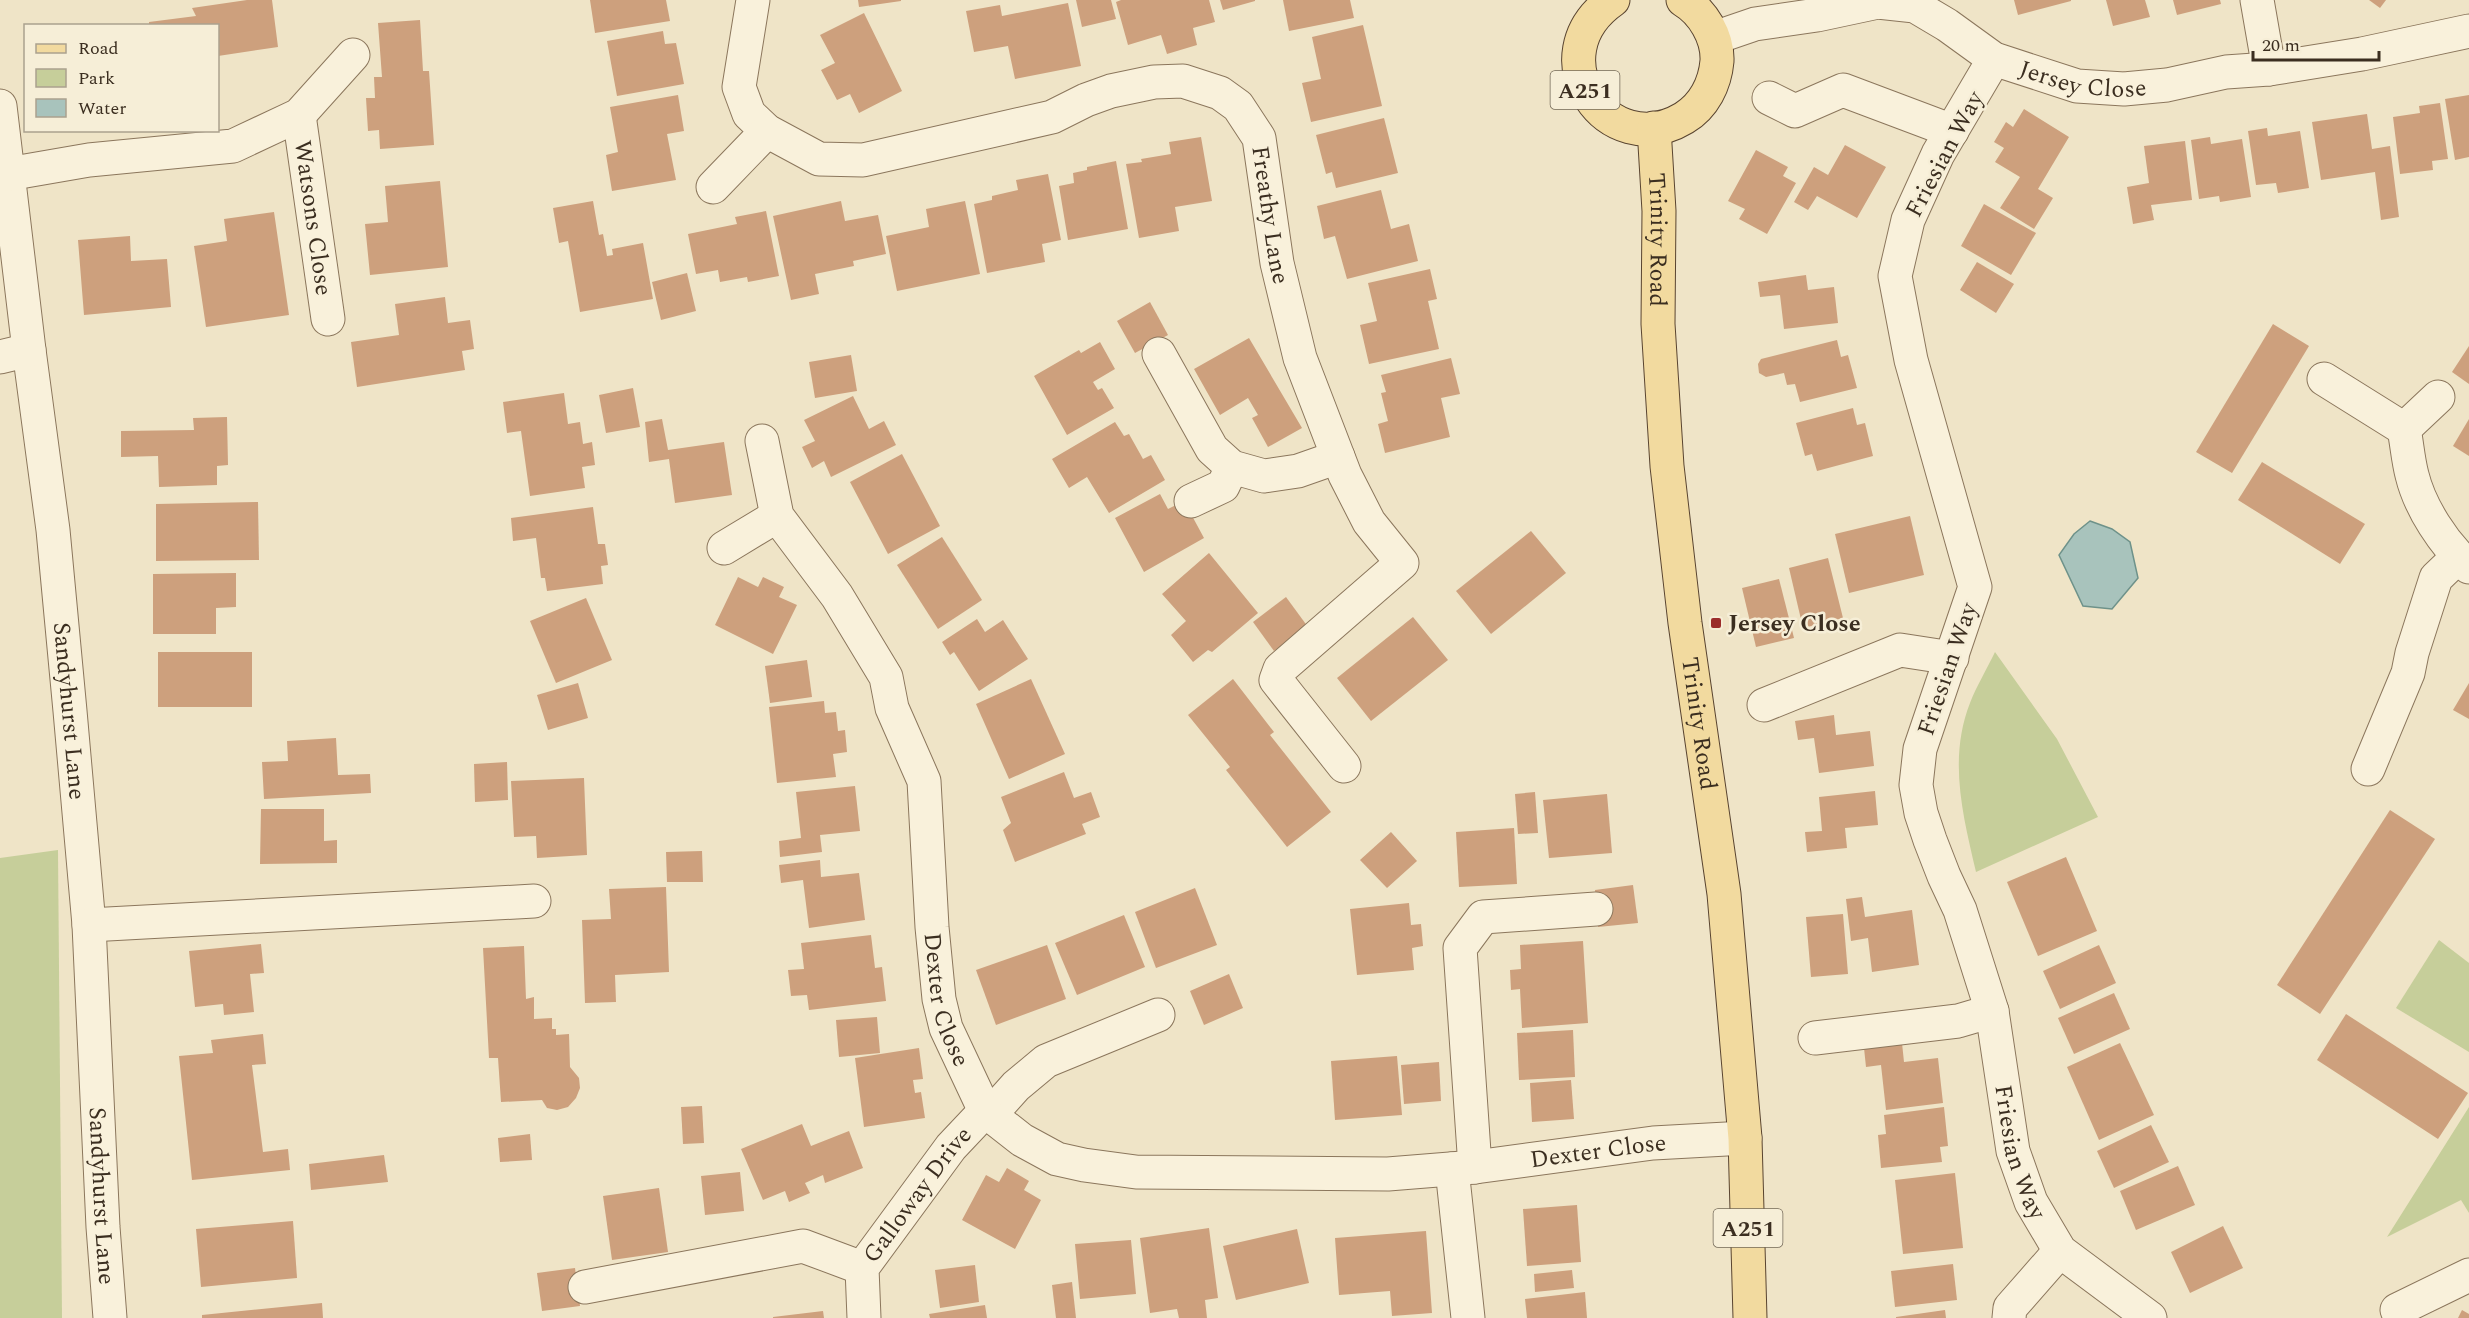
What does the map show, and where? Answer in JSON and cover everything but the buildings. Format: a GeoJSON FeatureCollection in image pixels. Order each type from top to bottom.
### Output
{"type":"FeatureCollection","features":[{"type":"Feature","properties":{"kind":"main road","name":"A251"},"geometry":{"type":"LineString","coordinates":[[1600,3],[1586,28],[1579,48],[1579,69],[1585,89],[1597,107],[1613,120],[1633,127],[1654,128],[1674,124],[1692,113],[1705,98],[1714,79],[1717,58],[1714,38],[1703,17],[1683,0]]}},
{"type":"Feature","properties":{"kind":"main road","name":"Trinity Road"},"geometry":{"type":"LineString","coordinates":[[1654,128],[1659,211],[1658,324],[1667,466],[1685,623],[1724,894],[1745,1138],[1750,1318]]}},
{"type":"Feature","properties":{"kind":"street","name":"Freathy Lane"},"geometry":{"type":"LineString","coordinates":[[753,0],[739,87],[749,114],[767,131],[819,159],[863,160],[1052,117],[1086,100],[1111,91],[1154,82],[1183,81],[1220,93],[1238,106],[1259,138],[1277,263],[1300,358],[1345,475],[1370,522],[1402,563],[1280,669],[1276,680],[1344,766]]}},
{"type":"Feature","properties":{"kind":"street"},"geometry":{"type":"LineString","coordinates":[[2257,0],[2269,69]]}},
{"type":"Feature","properties":{"kind":"street","name":"Jersey Close"},"geometry":{"type":"LineString","coordinates":[[1714,38],[1755,24],[1817,15],[1878,2],[1915,6],[1947,25],[1994,59],[2077,86],[2124,89],[2167,85],[2226,72],[2269,69],[2371,52],[2469,31]]}},
{"type":"Feature","properties":{"kind":"street","name":"Watsons Close"},"geometry":{"type":"LineString","coordinates":[[5,165],[89,160],[233,146],[298,115],[353,55]]}},
{"type":"Feature","properties":{"kind":"street","name":"Friesian Way"},"geometry":{"type":"LineString","coordinates":[[1994,59],[1938,154],[1908,220],[1895,276],[1911,360],[1975,587],[1920,749],[1916,785],[1921,813],[1944,876],[1960,910],[1992,1011],[2013,1151],[2031,1202],[2060,1251],[2150,1318]]}},
{"type":"Feature","properties":{"kind":"street"},"geometry":{"type":"LineString","coordinates":[[1769,98],[1795,111],[1843,90],[1952,131]]}},
{"type":"Feature","properties":{"kind":"street","name":"Sandyhurst Lane"},"geometry":{"type":"LineString","coordinates":[[0,106],[14,353],[53,530],[89,925],[110,1318]]}},
{"type":"Feature","properties":{"kind":"street","name":"Watsons Close"},"geometry":{"type":"LineString","coordinates":[[298,115],[328,319]]}},
{"type":"Feature","properties":{"kind":"street"},"geometry":{"type":"LineString","coordinates":[[713,187],[767,131]]}},
{"type":"Feature","properties":{"kind":"street"},"geometry":{"type":"LineString","coordinates":[[1159,354],[1212,449],[1232,467],[1264,476],[1298,471],[1338,457]]}},
{"type":"Feature","properties":{"kind":"street"},"geometry":{"type":"LineString","coordinates":[[2324,379],[2404,429],[2412,477],[2430,517],[2464,562],[2436,578],[2408,672],[2368,769]]}},
{"type":"Feature","properties":{"kind":"street"},"geometry":{"type":"LineString","coordinates":[[2404,429],[2438,397]]}},
{"type":"Feature","properties":{"kind":"street","name":"Dexter Close"},"geometry":{"type":"LineString","coordinates":[[762,441],[777,516],[837,596],[886,676],[892,708],[924,781],[932,927],[939,999],[946,1029],[988,1113],[1022,1140],[1057,1159],[1136,1172],[1388,1174],[1464,1168],[1653,1143],[1745,1138]]}},
{"type":"Feature","properties":{"kind":"street"},"geometry":{"type":"LineString","coordinates":[[1191,501],[1223,486],[1232,467]]}},
{"type":"Feature","properties":{"kind":"street"},"geometry":{"type":"LineString","coordinates":[[724,548],[777,516]]}},
{"type":"Feature","properties":{"kind":"street"},"geometry":{"type":"LineString","coordinates":[[1764,705],[1900,650],[1952,658]]}},
{"type":"Feature","properties":{"kind":"street"},"geometry":{"type":"LineString","coordinates":[[89,925],[534,901]]}},
{"type":"Feature","properties":{"kind":"street"},"geometry":{"type":"LineString","coordinates":[[1468,1318],[1460,948],[1483,917],[1596,909]]}},
{"type":"Feature","properties":{"kind":"street"},"geometry":{"type":"LineString","coordinates":[[1815,1038],[1958,1021],[1992,1011]]}},
{"type":"Feature","properties":{"kind":"street","name":"Galloway Drive"},"geometry":{"type":"LineString","coordinates":[[864,1318],[862,1268],[951,1147],[1016,1086],[1047,1061],[1158,1015]]}},
{"type":"Feature","properties":{"kind":"street"},"geometry":{"type":"LineString","coordinates":[[585,1287],[803,1246],[862,1268]]}},
{"type":"Feature","properties":{"kind":"street"},"geometry":{"type":"LineString","coordinates":[[2009,1318],[2010,1308],[2060,1251]]}},
{"type":"Feature","properties":{"kind":"street"},"geometry":{"type":"LineString","coordinates":[[2397,1310],[2469,1275]]}},
{"type":"Feature","properties":{"kind":"green space"},"geometry":{"type":"Polygon","coordinates":[[[1995,652],[2057,739],[2098,817],[1976,872],[1966,830],[1960,788],[1960,745],[1963,724],[1970,703],[1995,652]]]}},
{"type":"Feature","properties":{"kind":"green space"},"geometry":{"type":"Polygon","coordinates":[[[58,850],[62,1318],[0,1318],[0,858],[58,850]]]}},
{"type":"Feature","properties":{"kind":"green space"},"geometry":{"type":"Polygon","coordinates":[[[2439,940],[2469,963],[2469,1052],[2396,1008],[2439,940]]]}},
{"type":"Feature","properties":{"kind":"green space"},"geometry":{"type":"Polygon","coordinates":[[[2469,1107],[2469,1213],[2461,1200],[2387,1237],[2469,1107]]]}},
{"type":"Feature","properties":{"kind":"water"},"geometry":{"type":"Polygon","coordinates":[[[2090,521],[2112,529],[2130,542],[2138,578],[2112,609],[2083,606],[2059,555],[2074,534],[2090,521]]]}},
{"type":"Feature","properties":{"kind":"place","name":"Jersey Close"},"geometry":{"type":"Point","coordinates":[1716,623]}}]}
